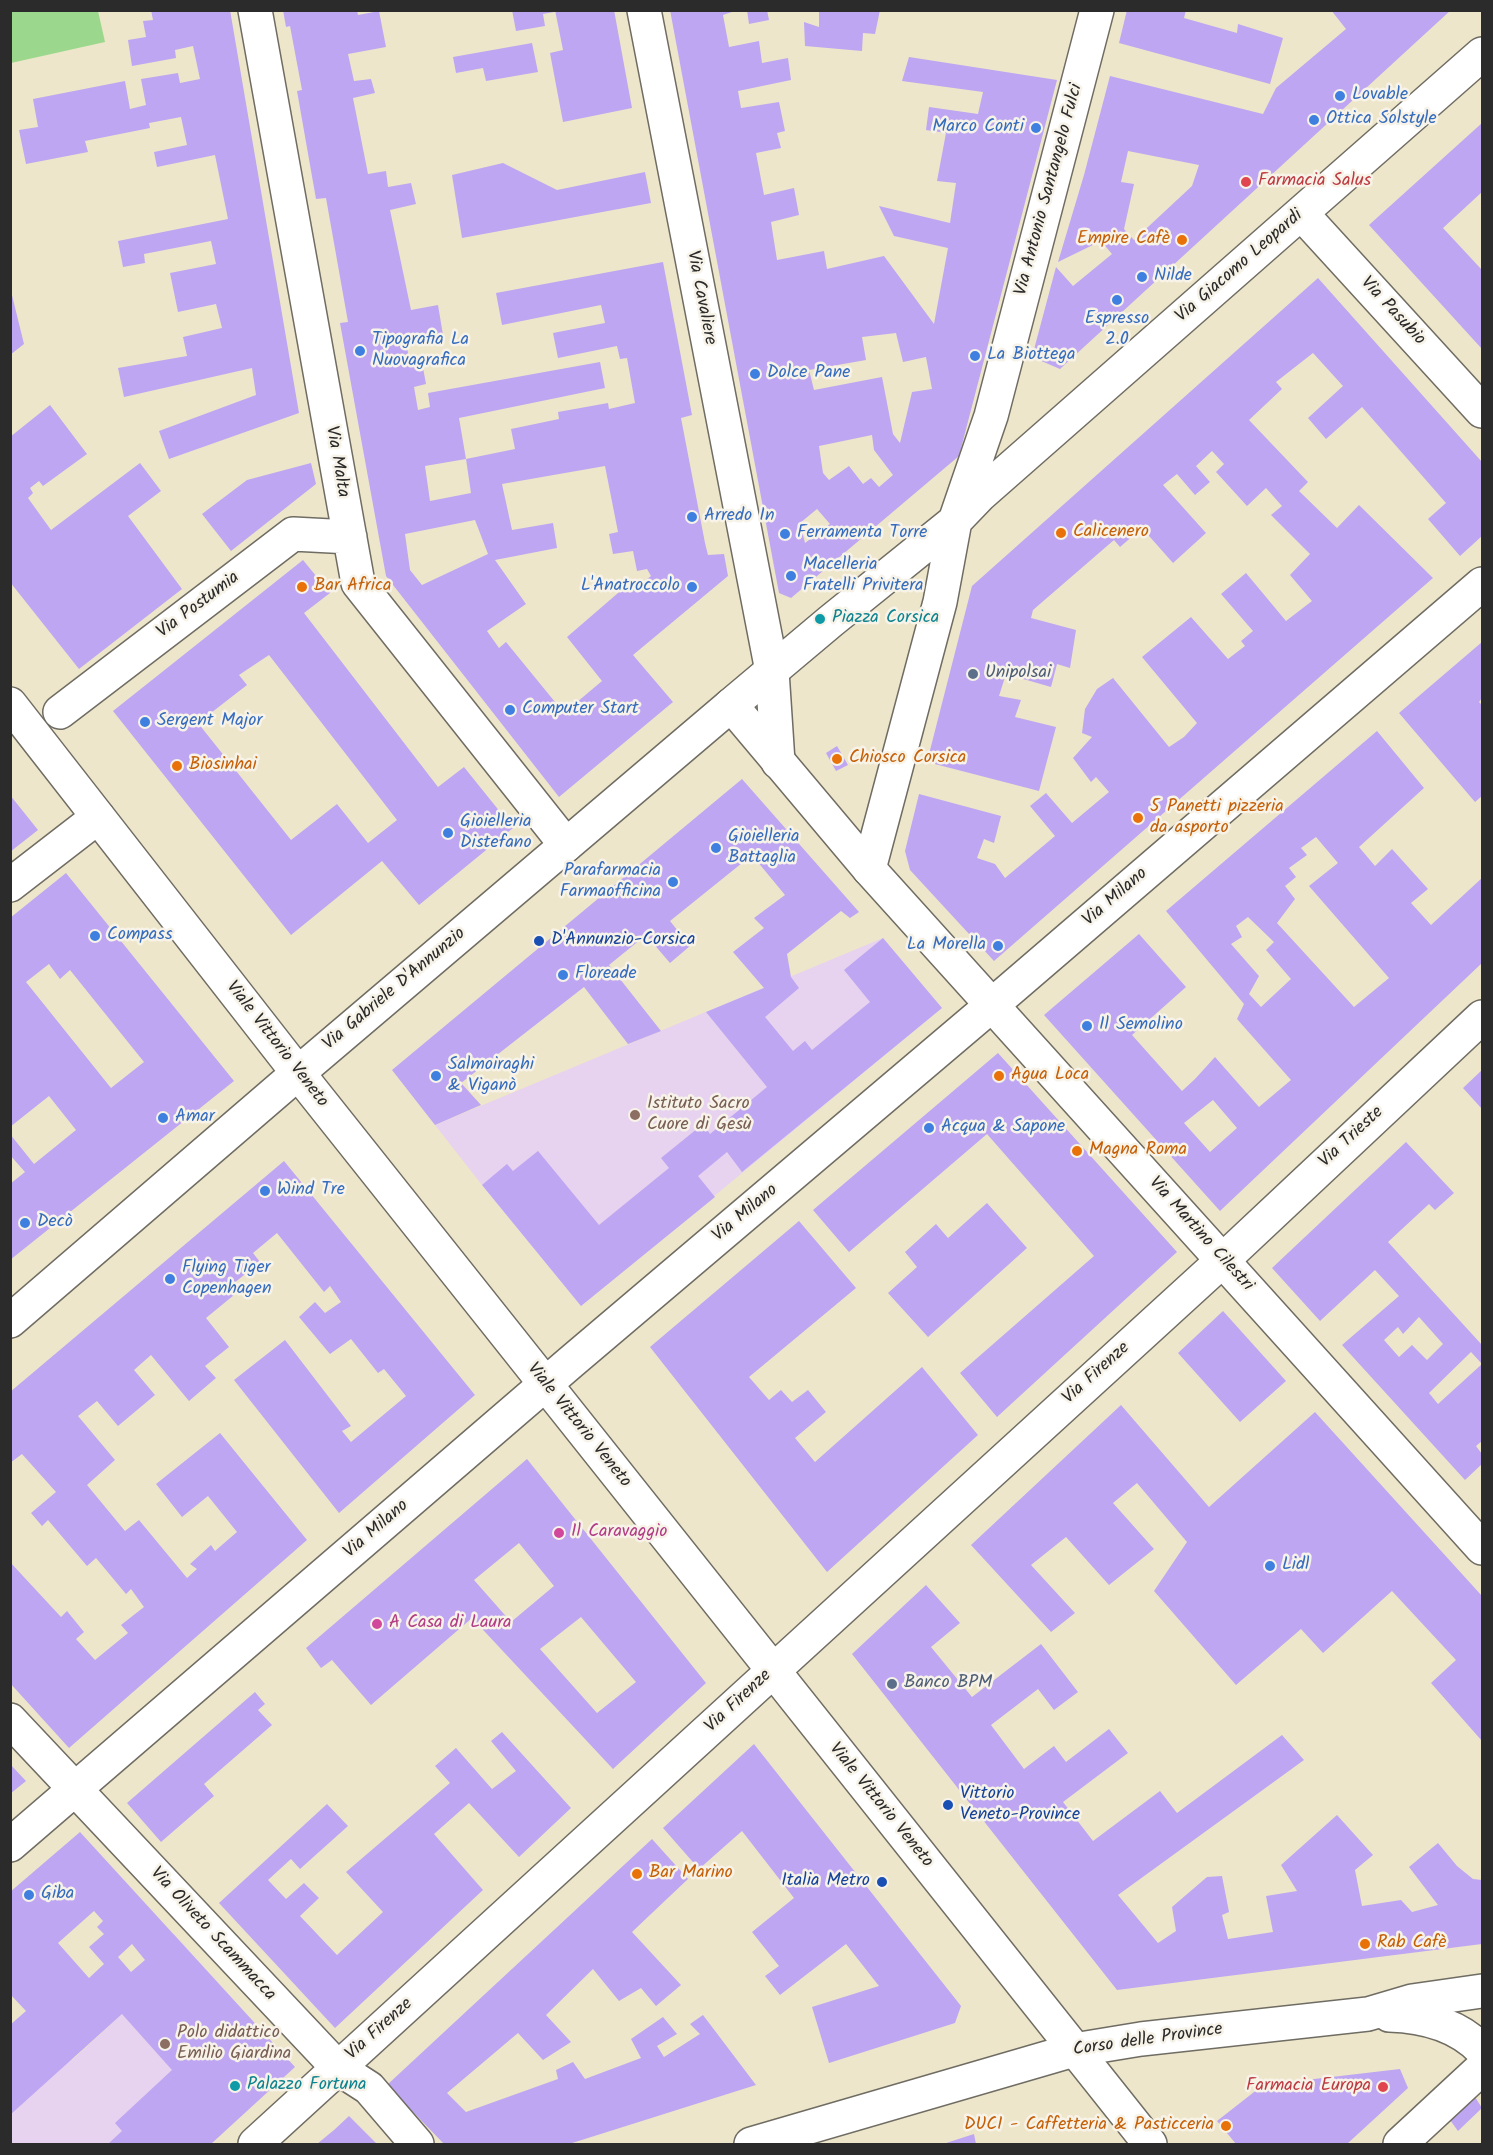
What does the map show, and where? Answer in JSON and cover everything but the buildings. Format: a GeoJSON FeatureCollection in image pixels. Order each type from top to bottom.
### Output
{"type":"FeatureCollection","features":[{"type":"Feature","properties":{"kind":"street","name":"Via Malta"},"geometry":{"type":"LineString","coordinates":[[255,10],[358,583],[566,845]]}},
{"type":"Feature","properties":{"kind":"street","name":"Via Cavaliere"},"geometry":{"type":"LineString","coordinates":[[644,10],[772,671],[778,762]]}},
{"type":"Feature","properties":{"kind":"street","name":"Via Antonio Santangelo Fulci"},"geometry":{"type":"LineString","coordinates":[[869,869],[940,602],[956,521],[991,416],[1097,10]]}},
{"type":"Feature","properties":{"kind":"street","name":"Via Giacomo Leopardi"},"geometry":{"type":"LineString","coordinates":[[956,521],[980,495],[1025,455],[1482,54]]}},
{"type":"Feature","properties":{"kind":"street","name":"Via Pasubio"},"geometry":{"type":"LineString","coordinates":[[1301,213],[1482,411]]}},
{"type":"Feature","properties":{"kind":"street"},"geometry":{"type":"LineString","coordinates":[[991,416],[1025,455]]}},
{"type":"Feature","properties":{"kind":"street","name":"Via Gabriele D'Annunzio"},"geometry":{"type":"LineString","coordinates":[[10,1321],[700,731],[956,521]]}},
{"type":"Feature","properties":{"kind":"street","name":"Via Postumia"},"geometry":{"type":"LineString","coordinates":[[60,712],[293,534],[350,537]]}},
{"type":"Feature","properties":{"kind":"street","name":"Via Milano"},"geometry":{"type":"LineString","coordinates":[[10,1845],[1482,584]]}},
{"type":"Feature","properties":{"kind":"street","name":"Viale Vittorio Veneto"},"geometry":{"type":"LineString","coordinates":[[10,704],[545,1386],[1150,2145]]}},
{"type":"Feature","properties":{"kind":"street","name":"Via Martino Cilestri"},"geometry":{"type":"LineString","coordinates":[[731,705],[869,869],[1482,1548]]}},
{"type":"Feature","properties":{"kind":"street"},"geometry":{"type":"LineString","coordinates":[[10,885],[98,817]]}},
{"type":"Feature","properties":{"kind":"street","name":"Via Trieste"},"geometry":{"type":"LineString","coordinates":[[1223,1260],[1242,1239],[1482,1017]]}},
{"type":"Feature","properties":{"kind":"street","name":"Via Firenze"},"geometry":{"type":"LineString","coordinates":[[255,2145],[1223,1260]]}},
{"type":"Feature","properties":{"kind":"street","name":"Via Oliveto Scammacca"},"geometry":{"type":"LineString","coordinates":[[10,1720],[338,2068],[369,2088],[417,2145]]}},
{"type":"Feature","properties":{"kind":"street","name":"Corso delle Province"},"geometry":{"type":"LineString","coordinates":[[752,2145],[1074,2050],[1141,2039],[1368,2014],[1412,2001],[1482,1991]]}},
{"type":"Feature","properties":{"kind":"street"},"geometry":{"type":"LineString","coordinates":[[1368,2014],[1416,2016],[1459,2031],[1482,2050]]}},
{"type":"Feature","properties":{"kind":"street"},"geometry":{"type":"LineString","coordinates":[[1400,2145],[1482,2068]]}},
{"type":"Feature","properties":{"kind":"shaded area","name":"Istituto Sacro Cuore di Gesù"},"geometry":{"type":"Polygon","coordinates":[[[883,938],[942,1008],[581,1306],[435,1125],[883,938]]]}},
{"type":"Feature","properties":{"kind":"shaded area","name":"Polo didattico Emilio Giardina"},"geometry":{"type":"Polygon","coordinates":[[[174,1934],[259,2028],[132,2144],[11,2144],[10,2025],[26,2011],[72,2060],[122,2014],[105,1996],[174,1934]]]}},
{"type":"Feature","properties":{"kind":"green space"},"geometry":{"type":"Polygon","coordinates":[[[10,11],[98,11],[105,42],[11,63],[10,11]]]}},
{"type":"Feature","properties":{"kind":"place","name":"Lovable"},"geometry":{"type":"Point","coordinates":[1340,96]}},
{"type":"Feature","properties":{"kind":"place","name":"Ottica Solstyle"},"geometry":{"type":"Point","coordinates":[1314,120]}},
{"type":"Feature","properties":{"kind":"place","name":"Marco Conti"},"geometry":{"type":"Point","coordinates":[1036,128]}},
{"type":"Feature","properties":{"kind":"place","name":"Farmacia Salus"},"geometry":{"type":"Point","coordinates":[1246,182]}},
{"type":"Feature","properties":{"kind":"place","name":"Empire Cafè"},"geometry":{"type":"Point","coordinates":[1182,240]}},
{"type":"Feature","properties":{"kind":"place","name":"Nilde"},"geometry":{"type":"Point","coordinates":[1142,277]}},
{"type":"Feature","properties":{"kind":"place","name":"Espresso 2.0"},"geometry":{"type":"Point","coordinates":[1117,300]}},
{"type":"Feature","properties":{"kind":"place","name":"Tipografia La Nuovagrafica"},"geometry":{"type":"Point","coordinates":[360,351]}},
{"type":"Feature","properties":{"kind":"place","name":"La Biottega"},"geometry":{"type":"Point","coordinates":[975,356]}},
{"type":"Feature","properties":{"kind":"place","name":"Dolce Pane"},"geometry":{"type":"Point","coordinates":[755,374]}},
{"type":"Feature","properties":{"kind":"place","name":"Arredo In"},"geometry":{"type":"Point","coordinates":[692,517]}},
{"type":"Feature","properties":{"kind":"place","name":"Calicenero"},"geometry":{"type":"Point","coordinates":[1061,533]}},
{"type":"Feature","properties":{"kind":"place","name":"Ferramenta Torre"},"geometry":{"type":"Point","coordinates":[785,534]}},
{"type":"Feature","properties":{"kind":"place","name":"Macelleria Fratelli Privitera"},"geometry":{"type":"Point","coordinates":[791,576]}},
{"type":"Feature","properties":{"kind":"place","name":"Bar Africa"},"geometry":{"type":"Point","coordinates":[302,587]}},
{"type":"Feature","properties":{"kind":"place","name":"L'Anatroccolo"},"geometry":{"type":"Point","coordinates":[692,587]}},
{"type":"Feature","properties":{"kind":"place","name":"Piazza Corsica"},"geometry":{"type":"Point","coordinates":[820,619]}},
{"type":"Feature","properties":{"kind":"place","name":"Unipolsai"},"geometry":{"type":"Point","coordinates":[973,674]}},
{"type":"Feature","properties":{"kind":"place","name":"Computer Start"},"geometry":{"type":"Point","coordinates":[510,710]}},
{"type":"Feature","properties":{"kind":"place","name":"Sergent Major"},"geometry":{"type":"Point","coordinates":[145,722]}},
{"type":"Feature","properties":{"kind":"place","name":"Chiosco Corsica"},"geometry":{"type":"Point","coordinates":[837,759]}},
{"type":"Feature","properties":{"kind":"place","name":"Biosinhai"},"geometry":{"type":"Point","coordinates":[177,766]}},
{"type":"Feature","properties":{"kind":"place","name":"5 Panetti pizzeria da asporto"},"geometry":{"type":"Point","coordinates":[1138,818]}},
{"type":"Feature","properties":{"kind":"place","name":"Gioielleria Distefano"},"geometry":{"type":"Point","coordinates":[448,833]}},
{"type":"Feature","properties":{"kind":"place","name":"Gioielleria Battaglia"},"geometry":{"type":"Point","coordinates":[716,848]}},
{"type":"Feature","properties":{"kind":"place","name":"Parafarmacia Farmaofficina"},"geometry":{"type":"Point","coordinates":[673,882]}},
{"type":"Feature","properties":{"kind":"place","name":"Compass"},"geometry":{"type":"Point","coordinates":[95,936]}},
{"type":"Feature","properties":{"kind":"place","name":"D'Annunzio-Corsica"},"geometry":{"type":"Point","coordinates":[539,941]}},
{"type":"Feature","properties":{"kind":"place","name":"La Morella"},"geometry":{"type":"Point","coordinates":[998,946]}},
{"type":"Feature","properties":{"kind":"place","name":"Floreade"},"geometry":{"type":"Point","coordinates":[563,975]}},
{"type":"Feature","properties":{"kind":"place","name":"Il Semolino"},"geometry":{"type":"Point","coordinates":[1087,1026]}},
{"type":"Feature","properties":{"kind":"place","name":"Salmoiraghi & Viganò"},"geometry":{"type":"Point","coordinates":[436,1076]}},
{"type":"Feature","properties":{"kind":"place","name":"Agua Loca"},"geometry":{"type":"Point","coordinates":[999,1076]}},
{"type":"Feature","properties":{"kind":"place","name":"Istituto Sacro Cuore di Gesù"},"geometry":{"type":"Point","coordinates":[635,1115]}},
{"type":"Feature","properties":{"kind":"place","name":"Amar"},"geometry":{"type":"Point","coordinates":[163,1118]}},
{"type":"Feature","properties":{"kind":"place","name":"Acqua & Sapone"},"geometry":{"type":"Point","coordinates":[929,1128]}},
{"type":"Feature","properties":{"kind":"place","name":"Magna Roma"},"geometry":{"type":"Point","coordinates":[1077,1151]}},
{"type":"Feature","properties":{"kind":"place","name":"Wind Tre"},"geometry":{"type":"Point","coordinates":[265,1191]}},
{"type":"Feature","properties":{"kind":"place","name":"Decò"},"geometry":{"type":"Point","coordinates":[25,1223]}},
{"type":"Feature","properties":{"kind":"place","name":"Flying Tiger Copenhagen"},"geometry":{"type":"Point","coordinates":[170,1279]}},
{"type":"Feature","properties":{"kind":"place","name":"Il Caravaggio"},"geometry":{"type":"Point","coordinates":[559,1533]}},
{"type":"Feature","properties":{"kind":"place","name":"Lidl"},"geometry":{"type":"Point","coordinates":[1270,1566]}},
{"type":"Feature","properties":{"kind":"place","name":"A Casa di Laura"},"geometry":{"type":"Point","coordinates":[377,1624]}},
{"type":"Feature","properties":{"kind":"place","name":"Banco BPM"},"geometry":{"type":"Point","coordinates":[892,1684]}},
{"type":"Feature","properties":{"kind":"place","name":"Vittorio Veneto-Province"},"geometry":{"type":"Point","coordinates":[948,1805]}},
{"type":"Feature","properties":{"kind":"place","name":"Bar Marino"},"geometry":{"type":"Point","coordinates":[637,1874]}},
{"type":"Feature","properties":{"kind":"place","name":"Italia Metro"},"geometry":{"type":"Point","coordinates":[882,1882]}},
{"type":"Feature","properties":{"kind":"place","name":"Giba"},"geometry":{"type":"Point","coordinates":[29,1895]}},
{"type":"Feature","properties":{"kind":"place","name":"Rab Cafè"},"geometry":{"type":"Point","coordinates":[1365,1944]}},
{"type":"Feature","properties":{"kind":"place","name":"Polo didattico Emilio Giardina"},"geometry":{"type":"Point","coordinates":[165,2044]}},
{"type":"Feature","properties":{"kind":"place","name":"Palazzo Fortuna"},"geometry":{"type":"Point","coordinates":[235,2086]}},
{"type":"Feature","properties":{"kind":"place","name":"Farmacia Europa"},"geometry":{"type":"Point","coordinates":[1383,2087]}},
{"type":"Feature","properties":{"kind":"place","name":"DUCI - Caffetteria & Pasticceria"},"geometry":{"type":"Point","coordinates":[1226,2126]}}]}
